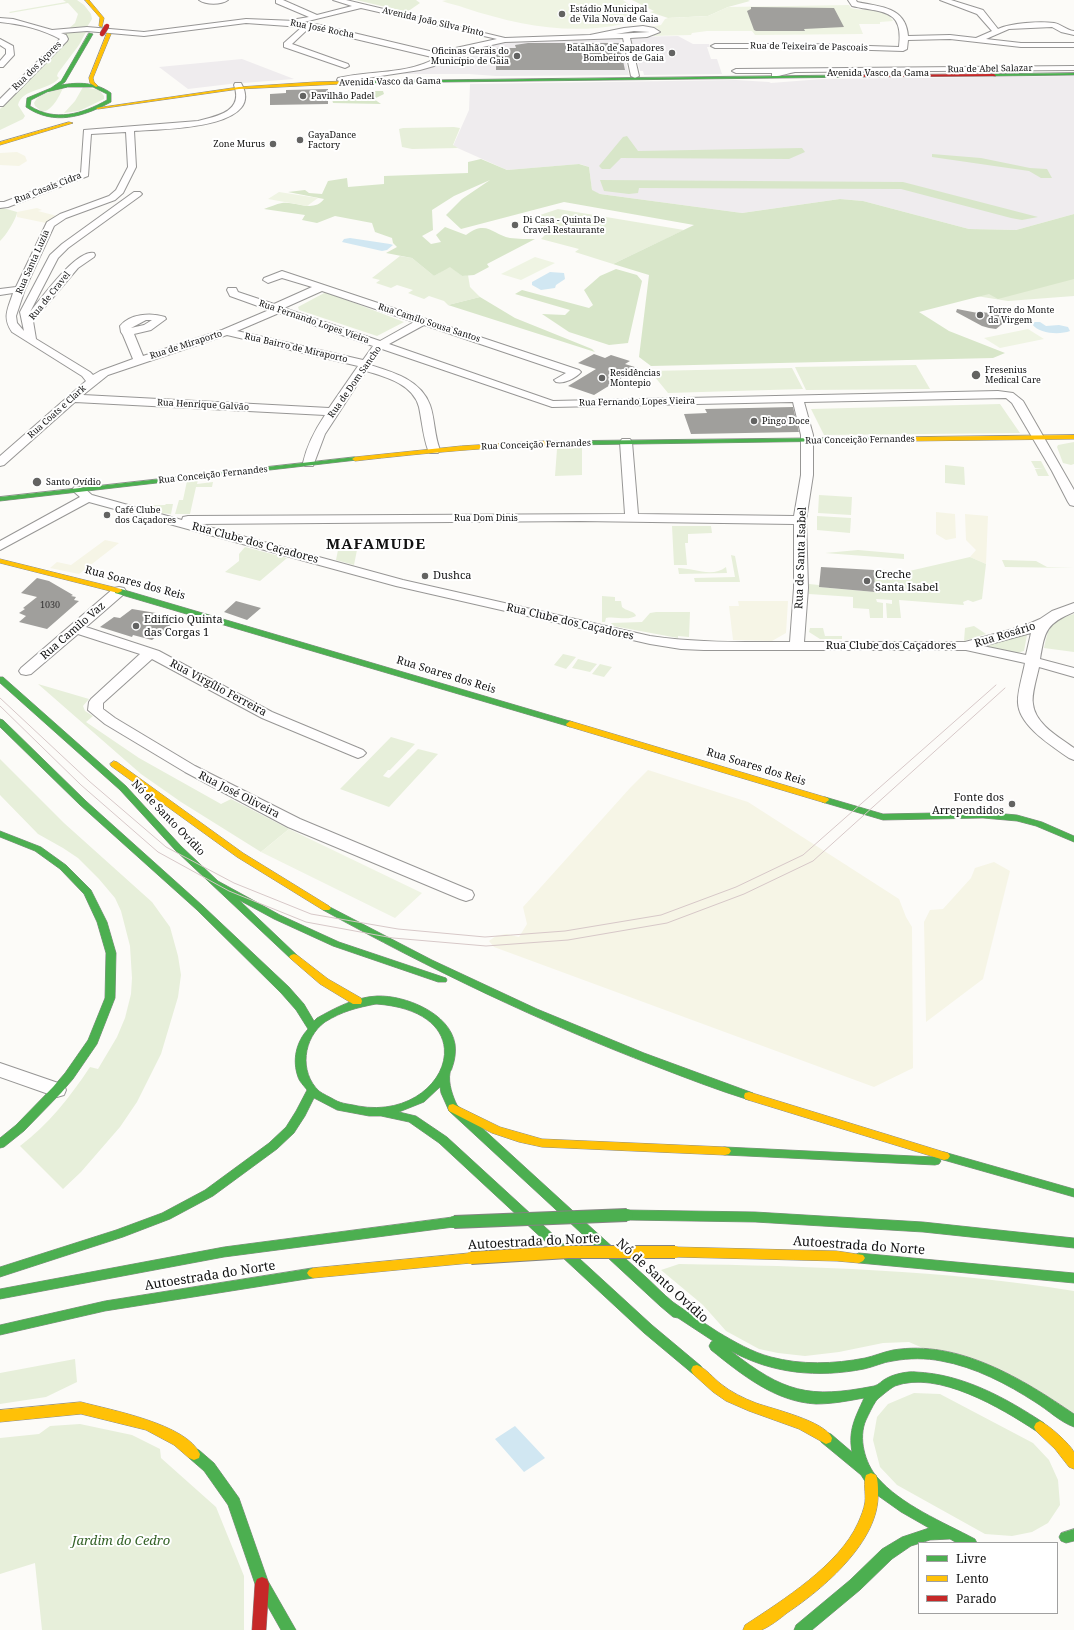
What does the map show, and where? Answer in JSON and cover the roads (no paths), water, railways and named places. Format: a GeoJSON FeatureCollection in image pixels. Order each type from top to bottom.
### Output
{"type":"FeatureCollection","features":[{"type":"Feature","properties":{"kind":"main road"},"geometry":{"type":"LineString","coordinates":[[87,0],[95,8],[103,29]]}},
{"type":"Feature","properties":{"kind":"main road"},"geometry":{"type":"LineString","coordinates":[[96,86],[91,78],[103,29],[106,7]]}},
{"type":"Feature","properties":{"kind":"main road"},"geometry":{"type":"LineString","coordinates":[[53,88],[62,82],[103,29]]}},
{"type":"Feature","properties":{"kind":"main road"},"geometry":{"type":"LineString","coordinates":[[73,88],[103,29]]}},
{"type":"Feature","properties":{"kind":"main road","name":"Avenida Vasco da Gama"},"geometry":{"type":"LineString","coordinates":[[96,86],[116,97],[137,99],[239,87],[322,83],[683,77],[775,74],[902,65],[1074,73]]}},
{"type":"Feature","properties":{"kind":"main road","name":"Avenida Vasco da Gama"},"geometry":{"type":"LineString","coordinates":[[72,115],[98,108],[276,82],[635,76],[850,77],[902,65]]}},
{"type":"Feature","properties":{"kind":"main road"},"geometry":{"type":"LineString","coordinates":[[43,118],[28,106],[29,99],[39,92],[74,85],[96,86]]}},
{"type":"Feature","properties":{"kind":"main road"},"geometry":{"type":"LineString","coordinates":[[98,108],[109,101],[109,94]]}},
{"type":"Feature","properties":{"kind":"main road"},"geometry":{"type":"LineString","coordinates":[[0,144],[43,118],[180,96]]}},
{"type":"Feature","properties":{"kind":"main road"},"geometry":{"type":"LineString","coordinates":[[0,139],[29,130],[43,118],[72,115]]}},
{"type":"Feature","properties":{"kind":"main road"},"geometry":{"type":"LineString","coordinates":[[0,139],[43,118],[50,116],[72,115]]}},
{"type":"Feature","properties":{"kind":"main road","name":"Rua Conceição Fernandes"},"geometry":{"type":"LineString","coordinates":[[0,499],[309,463],[434,450],[530,443],[1074,437]]}},
{"type":"Feature","properties":{"kind":"main road","name":"Rua Soares dos Reis"},"geometry":{"type":"LineString","coordinates":[[0,561],[119,590],[883,817],[904,818],[992,815],[1017,818],[1038,823],[1074,839]]}},
{"type":"Feature","properties":{"kind":"main road","name":"Nó de Santo Ovídio"},"geometry":{"type":"LineString","coordinates":[[0,679],[123,788],[178,848],[306,969],[332,988],[358,1001]]}},
{"type":"Feature","properties":{"kind":"main road"},"geometry":{"type":"LineString","coordinates":[[0,722],[83,803],[200,908],[295,1000],[312,1027]]}},
{"type":"Feature","properties":{"kind":"main road"},"geometry":{"type":"LineString","coordinates":[[178,848],[154,807],[111,761],[205,831],[284,883],[351,922],[519,1006],[607,1044],[720,1086],[837,1124],[1074,1193]]}},
{"type":"Feature","properties":{"kind":"main road"},"geometry":{"type":"LineString","coordinates":[[0,834],[38,849],[63,867],[88,892],[102,922],[111,953],[110,998],[93,1041],[69,1076],[57,1090],[20,1128],[0,1144]]}},
{"type":"Feature","properties":{"kind":"main road"},"geometry":{"type":"LineString","coordinates":[[216,883],[277,917],[336,944],[519,1006]]}},
{"type":"Feature","properties":{"kind":"main road"},"geometry":{"type":"LineString","coordinates":[[162,886],[200,908]]}},
{"type":"Feature","properties":{"kind":"main road"},"geometry":{"type":"LineString","coordinates":[[382,1112],[403,1107],[419,1100],[434,1088],[444,1076],[451,1056],[450,1045],[447,1035],[436,1022],[424,1012],[401,1002],[380,1000],[358,1001],[329,1014],[312,1027],[303,1041],[299,1055],[299,1067],[312,1090],[335,1104],[347,1108],[358,1111],[382,1112],[412,1119],[443,1140],[648,1329],[729,1397],[748,1406],[794,1421],[821,1434],[865,1471],[883,1492],[892,1499],[968,1542]]}},
{"type":"Feature","properties":{"kind":"main road","name":"Nó de Santo Ovídio"},"geometry":{"type":"LineString","coordinates":[[444,1076],[445,1093],[453,1108],[664,1302],[738,1364],[769,1385],[791,1394],[814,1398],[838,1397],[875,1391]]}},
{"type":"Feature","properties":{"kind":"main road"},"geometry":{"type":"LineString","coordinates":[[0,1272],[126,1232],[166,1216],[209,1193],[273,1146],[290,1130],[301,1113],[312,1090]]}},
{"type":"Feature","properties":{"kind":"main road"},"geometry":{"type":"LineString","coordinates":[[453,1108],[476,1123],[504,1135],[542,1143],[971,1163]]}},
{"type":"Feature","properties":{"kind":"main road","name":"Autoestrada do Norte"},"geometry":{"type":"LineString","coordinates":[[0,1294],[224,1252],[454,1222],[627,1215],[755,1217],[922,1227],[1074,1243]]}},
{"type":"Feature","properties":{"kind":"main road","name":"Autoestrada do Norte"},"geometry":{"type":"LineString","coordinates":[[0,1330],[106,1306],[300,1274],[471,1258],[568,1252],[675,1252],[838,1256],[1074,1278]]}},
{"type":"Feature","properties":{"kind":"main road"},"geometry":{"type":"LineString","coordinates":[[664,1302],[746,1354],[767,1361],[791,1366],[830,1367],[865,1363],[892,1356],[920,1353],[941,1355],[965,1362],[1006,1381],[1046,1402],[1074,1421]]}},
{"type":"Feature","properties":{"kind":"main road"},"geometry":{"type":"LineString","coordinates":[[865,1471],[857,1448],[858,1425],[861,1411],[875,1391],[897,1380],[910,1377],[946,1379],[1017,1412],[1048,1432],[1074,1462]]}},
{"type":"Feature","properties":{"kind":"main road"},"geometry":{"type":"LineString","coordinates":[[0,1416],[81,1408],[149,1425],[179,1441],[209,1467],[234,1502],[262,1584],[290,1630]]}},
{"type":"Feature","properties":{"kind":"main road"},"geometry":{"type":"LineString","coordinates":[[750,1630],[769,1618],[818,1581],[846,1554],[858,1538],[871,1508],[871,1479]]}},
{"type":"Feature","properties":{"kind":"main road"},"geometry":{"type":"LineString","coordinates":[[1058,1543],[1070,1536],[1074,1526]]}},
{"type":"Feature","properties":{"kind":"main road"},"geometry":{"type":"LineString","coordinates":[[801,1630],[850,1589],[887,1554],[907,1541],[930,1534],[950,1533]]}},
{"type":"Feature","properties":{"kind":"main road"},"geometry":{"type":"LineString","coordinates":[[259,1630],[262,1584]]}},
{"type":"Feature","properties":{"kind":"street"},"geometry":{"type":"LineString","coordinates":[[203,0],[209,2],[224,0]]}},
{"type":"Feature","properties":{"kind":"street","name":"Avenida João Silva Pinto"},"geometry":{"type":"LineString","coordinates":[[337,0],[505,40]]}},
{"type":"Feature","properties":{"kind":"street"},"geometry":{"type":"LineString","coordinates":[[868,0],[899,17],[905,26],[902,65]]}},
{"type":"Feature","properties":{"kind":"street"},"geometry":{"type":"LineString","coordinates":[[944,0],[980,12],[996,31]]}},
{"type":"Feature","properties":{"kind":"street"},"geometry":{"type":"LineString","coordinates":[[279,1],[316,17]]}},
{"type":"Feature","properties":{"kind":"street"},"geometry":{"type":"LineString","coordinates":[[853,2],[888,12]]}},
{"type":"Feature","properties":{"kind":"street"},"geometry":{"type":"LineString","coordinates":[[292,23],[362,6]]}},
{"type":"Feature","properties":{"kind":"street","name":"Rua José Rocha"},"geometry":{"type":"LineString","coordinates":[[0,19],[13,21],[52,32],[87,29],[153,34],[233,22],[292,23],[308,25],[443,57]]}},
{"type":"Feature","properties":{"kind":"street"},"geometry":{"type":"LineString","coordinates":[[308,25],[287,45],[345,66]]}},
{"type":"Feature","properties":{"kind":"street"},"geometry":{"type":"LineString","coordinates":[[976,40],[1008,26],[1054,25],[1057,28],[1063,29],[1069,33],[1074,33]]}},
{"type":"Feature","properties":{"kind":"street"},"geometry":{"type":"LineString","coordinates":[[341,80],[400,72],[431,64],[454,51],[505,40],[647,35],[656,32],[652,29],[638,28],[590,37]]}},
{"type":"Feature","properties":{"kind":"street","name":"Rua dos Açores"},"geometry":{"type":"LineString","coordinates":[[0,104],[64,40],[62,37],[52,32]]}},
{"type":"Feature","properties":{"kind":"street"},"geometry":{"type":"LineString","coordinates":[[626,36],[635,76]]}},
{"type":"Feature","properties":{"kind":"street"},"geometry":{"type":"LineString","coordinates":[[905,38],[950,37],[1021,45],[1074,45]]}},
{"type":"Feature","properties":{"kind":"street"},"geometry":{"type":"LineString","coordinates":[[1003,43],[1020,40],[1074,40]]}},
{"type":"Feature","properties":{"kind":"street"},"geometry":{"type":"LineString","coordinates":[[0,41],[10,48],[10,55],[0,65]]}},
{"type":"Feature","properties":{"kind":"street","name":"Rua de Teixeira de Pascoais"},"geometry":{"type":"LineString","coordinates":[[715,46],[808,46],[902,65]]}},
{"type":"Feature","properties":{"kind":"street","name":"Rua de Abel Salazar"},"geometry":{"type":"LineString","coordinates":[[736,71],[902,65],[928,70],[1074,68]]}},
{"type":"Feature","properties":{"kind":"street","name":"Rua de Abel Salazar"},"geometry":{"type":"LineString","coordinates":[[775,74],[787,70]]}},
{"type":"Feature","properties":{"kind":"street"},"geometry":{"type":"LineString","coordinates":[[130,129],[209,122],[235,110],[239,104],[241,93],[239,87]]}},
{"type":"Feature","properties":{"kind":"street"},"geometry":{"type":"LineString","coordinates":[[179,125],[214,114]]}},
{"type":"Feature","properties":{"kind":"street","name":"Rua Casais Cidra"},"geometry":{"type":"LineString","coordinates":[[0,205],[5,205],[85,174],[87,132],[130,129]]}},
{"type":"Feature","properties":{"kind":"street","name":"Rua Santa Luzia"},"geometry":{"type":"LineString","coordinates":[[31,339],[16,330],[12,323],[11,316],[20,289],[50,224],[63,216],[100,204],[112,198],[120,191],[132,167],[130,129]]}},
{"type":"Feature","properties":{"kind":"street"},"geometry":{"type":"LineString","coordinates":[[31,339],[28,322],[24,312],[54,257],[65,246],[137,194]]}},
{"type":"Feature","properties":{"kind":"street","name":"Rua de Cravel"},"geometry":{"type":"LineString","coordinates":[[28,322],[74,266],[90,255]]}},
{"type":"Feature","properties":{"kind":"street","name":"Rua Camilo Sousa Santos"},"geometry":{"type":"LineString","coordinates":[[268,280],[282,274],[575,372],[560,380]]}},
{"type":"Feature","properties":{"kind":"street","name":"Rua de Miraporto"},"geometry":{"type":"LineString","coordinates":[[92,381],[104,373],[139,360],[226,332],[278,309],[320,287]]}},
{"type":"Feature","properties":{"kind":"street"},"geometry":{"type":"LineString","coordinates":[[0,292],[20,289]]}},
{"type":"Feature","properties":{"kind":"street","name":"Rua Fernando Lopes Vieira"},"geometry":{"type":"LineString","coordinates":[[232,290],[234,294],[552,404],[1004,394],[1014,398],[1017,401],[1058,471],[1074,502]]}},
{"type":"Feature","properties":{"kind":"street","name":"Rua de Dom Sancho"},"geometry":{"type":"LineString","coordinates":[[309,463],[310,453],[319,434],[380,344],[423,321]]}},
{"type":"Feature","properties":{"kind":"street"},"geometry":{"type":"LineString","coordinates":[[126,332],[139,360]]}},
{"type":"Feature","properties":{"kind":"street","name":"Rua Bairro de Miraporto"},"geometry":{"type":"LineString","coordinates":[[226,332],[364,366],[400,380],[417,393],[424,402],[434,450]]}},
{"type":"Feature","properties":{"kind":"street","name":"Rua Coats e Clark"},"geometry":{"type":"LineString","coordinates":[[0,462],[92,381],[86,374],[31,339]]}},
{"type":"Feature","properties":{"kind":"street","name":"Rua Henrique Galvão"},"geometry":{"type":"LineString","coordinates":[[72,398],[333,412]]}},
{"type":"Feature","properties":{"kind":"street","name":"Rua de Santa Isabel"},"geometry":{"type":"LineString","coordinates":[[797,646],[801,588],[800,520],[807,475],[807,435],[798,399]]}},
{"type":"Feature","properties":{"kind":"street"},"geometry":{"type":"LineString","coordinates":[[626,442],[632,518]]}},
{"type":"Feature","properties":{"kind":"street"},"geometry":{"type":"LineString","coordinates":[[1058,471],[1074,473]]}},
{"type":"Feature","properties":{"kind":"street","name":"Rua Clube dos Caçadores"},"geometry":{"type":"LineString","coordinates":[[78,490],[88,498],[401,583],[650,640],[696,646],[966,646],[1074,672]]}},
{"type":"Feature","properties":{"kind":"street"},"geometry":{"type":"LineString","coordinates":[[0,546],[88,498]]}},
{"type":"Feature","properties":{"kind":"street","name":"Rua Dom Dinis"},"geometry":{"type":"LineString","coordinates":[[171,521],[196,519],[632,518],[800,520]]}},
{"type":"Feature","properties":{"kind":"street","name":"Rua Camilo Vaz"},"geometry":{"type":"LineString","coordinates":[[26,671],[119,590]]}},
{"type":"Feature","properties":{"kind":"street","name":"Rua Rosário"},"geometry":{"type":"LineString","coordinates":[[966,646],[1029,629],[1074,607]]}},
{"type":"Feature","properties":{"kind":"street","name":"Rua Rosário"},"geometry":{"type":"LineString","coordinates":[[1045,622],[1037,636],[1025,703],[1029,714],[1041,730],[1074,754]]}},
{"type":"Feature","properties":{"kind":"street","name":"Rua Virgílio Ferreira"},"geometry":{"type":"LineString","coordinates":[[75,628],[150,653],[267,715],[358,753]]}},
{"type":"Feature","properties":{"kind":"street","name":"Rua José Oliveira"},"geometry":{"type":"LineString","coordinates":[[150,653],[96,702],[95,710],[110,721],[190,769],[294,823],[466,895]]}},
{"type":"Feature","properties":{"kind":"street"},"geometry":{"type":"LineString","coordinates":[[0,1070],[57,1090]]}},
{"type":"Feature","properties":{"kind":"water"},"geometry":{"type":"Polygon","coordinates":[[[350,238],[393,245],[387,250],[382,251],[342,242],[344,239],[350,238]]]}},
{"type":"Feature","properties":{"kind":"water"},"geometry":{"type":"Polygon","coordinates":[[[550,272],[564,273],[565,279],[556,285],[555,288],[541,290],[532,285],[532,282],[550,272]]]}},
{"type":"Feature","properties":{"kind":"water"},"geometry":{"type":"Polygon","coordinates":[[[1035,322],[1040,322],[1046,326],[1059,325],[1068,327],[1070,331],[1061,333],[1044,332],[1032,324],[1035,322]]]}},
{"type":"Feature","properties":{"kind":"water"},"geometry":{"type":"Polygon","coordinates":[[[515,1426],[545,1458],[524,1472],[495,1439],[515,1426]]]}},
{"type":"Feature","properties":{"kind":"tram line"},"geometry":{"type":"LineString","coordinates":[[0,698],[89,781],[166,847],[234,883],[311,914],[398,929],[485,937],[565,931],[661,915],[736,887],[803,855],[996,685]]}},
{"type":"Feature","properties":{"kind":"tram line"},"geometry":{"type":"LineString","coordinates":[[0,706],[81,785],[158,852],[229,891],[306,922],[393,938],[486,946],[568,940],[667,923],[744,894],[813,861],[1005,688]]}},
{"type":"Feature","properties":{"kind":"place","name":"Estádio Municipal de Vila Nova de Gaia"},"geometry":{"type":"Point","coordinates":[562,14]}},
{"type":"Feature","properties":{"kind":"place","name":"Batalhão de Sapadores Bombeiros de Gaia"},"geometry":{"type":"Point","coordinates":[672,53]}},
{"type":"Feature","properties":{"kind":"place","name":"Oficinas Gerais do Município de Gaia"},"geometry":{"type":"Point","coordinates":[517,56]}},
{"type":"Feature","properties":{"kind":"place","name":"Pavilhão Padel"},"geometry":{"type":"Point","coordinates":[303,96]}},
{"type":"Feature","properties":{"kind":"place","name":"GayaDance Factory"},"geometry":{"type":"Point","coordinates":[300,140]}},
{"type":"Feature","properties":{"kind":"place","name":"Zone Murus"},"geometry":{"type":"Point","coordinates":[273,144]}},
{"type":"Feature","properties":{"kind":"place","name":"Di Casa - Quinta De Cravel Restaurante"},"geometry":{"type":"Point","coordinates":[515,225]}},
{"type":"Feature","properties":{"kind":"place","name":"Torre do Monte da Virgem"},"geometry":{"type":"Point","coordinates":[980,315]}},
{"type":"Feature","properties":{"kind":"place","name":"Fresenius Medical Care"},"geometry":{"type":"Point","coordinates":[976,375]}},
{"type":"Feature","properties":{"kind":"place","name":"Residências Montepio"},"geometry":{"type":"Point","coordinates":[602,378]}},
{"type":"Feature","properties":{"kind":"place","name":"Pingo Doce"},"geometry":{"type":"Point","coordinates":[754,421]}},
{"type":"Feature","properties":{"kind":"place","name":"Santo Ovídio"},"geometry":{"type":"Point","coordinates":[37,482]}},
{"type":"Feature","properties":{"kind":"place","name":"Café Clube dos Caçadores"},"geometry":{"type":"Point","coordinates":[107,515]}},
{"type":"Feature","properties":{"kind":"place","name":"Dushca"},"geometry":{"type":"Point","coordinates":[425,576]}},
{"type":"Feature","properties":{"kind":"place","name":"Creche Santa Isabel"},"geometry":{"type":"Point","coordinates":[867,581]}},
{"type":"Feature","properties":{"kind":"place","name":"Edifício Quinta das Corgas 1"},"geometry":{"type":"Point","coordinates":[136,626]}},
{"type":"Feature","properties":{"kind":"place","name":"Fonte dos Arrependidos"},"geometry":{"type":"Point","coordinates":[1012,804]}},
{"type":"Feature","properties":{"kind":"district","name":"MAFAMUDE"},"geometry":{"type":"Point","coordinates":[376,545]}},
{"type":"Feature","properties":{"kind":"park label","name":"Jardim do Cedro"},"geometry":{"type":"Point","coordinates":[121,1541]}}]}
